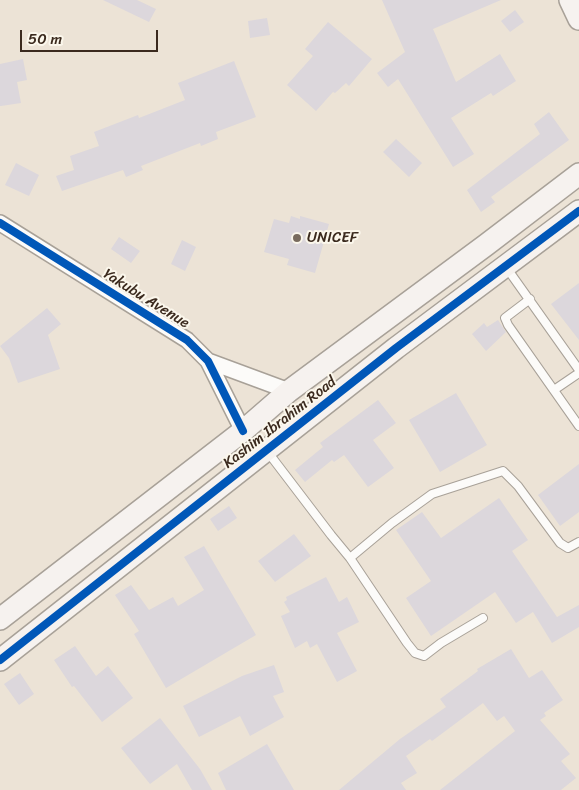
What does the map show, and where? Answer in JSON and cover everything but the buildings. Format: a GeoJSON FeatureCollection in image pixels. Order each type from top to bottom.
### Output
{"type":"FeatureCollection","features":[{"type":"Feature","properties":{"kind":"street"},"geometry":{"type":"LineString","coordinates":[[570,0],[579,19]]}},
{"type":"Feature","properties":{"kind":"street","name":"Kashim Ibrahim Road"},"geometry":{"type":"LineString","coordinates":[[0,619],[243,431],[289,391],[579,174]]}},
{"type":"Feature","properties":{"kind":"street","name":"Kashim Ibrahim Road"},"geometry":{"type":"LineString","coordinates":[[0,660],[396,348],[579,211]]}},
{"type":"Feature","properties":{"kind":"street","name":"Yakubu Avenue"},"geometry":{"type":"LineString","coordinates":[[0,223],[187,340],[208,361],[243,431]]}},
{"type":"Feature","properties":{"kind":"street","name":"Yakubu Avenue"},"geometry":{"type":"LineString","coordinates":[[208,361],[289,391]]}},
{"type":"Feature","properties":{"kind":"lane"},"geometry":{"type":"LineString","coordinates":[[506,267],[579,371],[554,390]]}},
{"type":"Feature","properties":{"kind":"lane"},"geometry":{"type":"LineString","coordinates":[[530,299],[505,318],[579,426]]}},
{"type":"Feature","properties":{"kind":"lane"},"geometry":{"type":"LineString","coordinates":[[267,451],[350,558],[390,620],[415,653],[424,656],[483,618]]}},
{"type":"Feature","properties":{"kind":"lane"},"geometry":{"type":"LineString","coordinates":[[350,558],[392,523],[432,494],[503,471],[518,486],[560,543],[568,548],[579,542]]}},
{"type":"Feature","properties":{"kind":"cycle path"},"geometry":{"type":"LineString","coordinates":[[0,660],[396,348],[579,211]]}},
{"type":"Feature","properties":{"kind":"cycle path"},"geometry":{"type":"LineString","coordinates":[[0,223],[187,340],[208,361],[243,431]]}},
{"type":"Feature","properties":{"kind":"place","name":"UNICEF"},"geometry":{"type":"Point","coordinates":[297,238]}}]}
